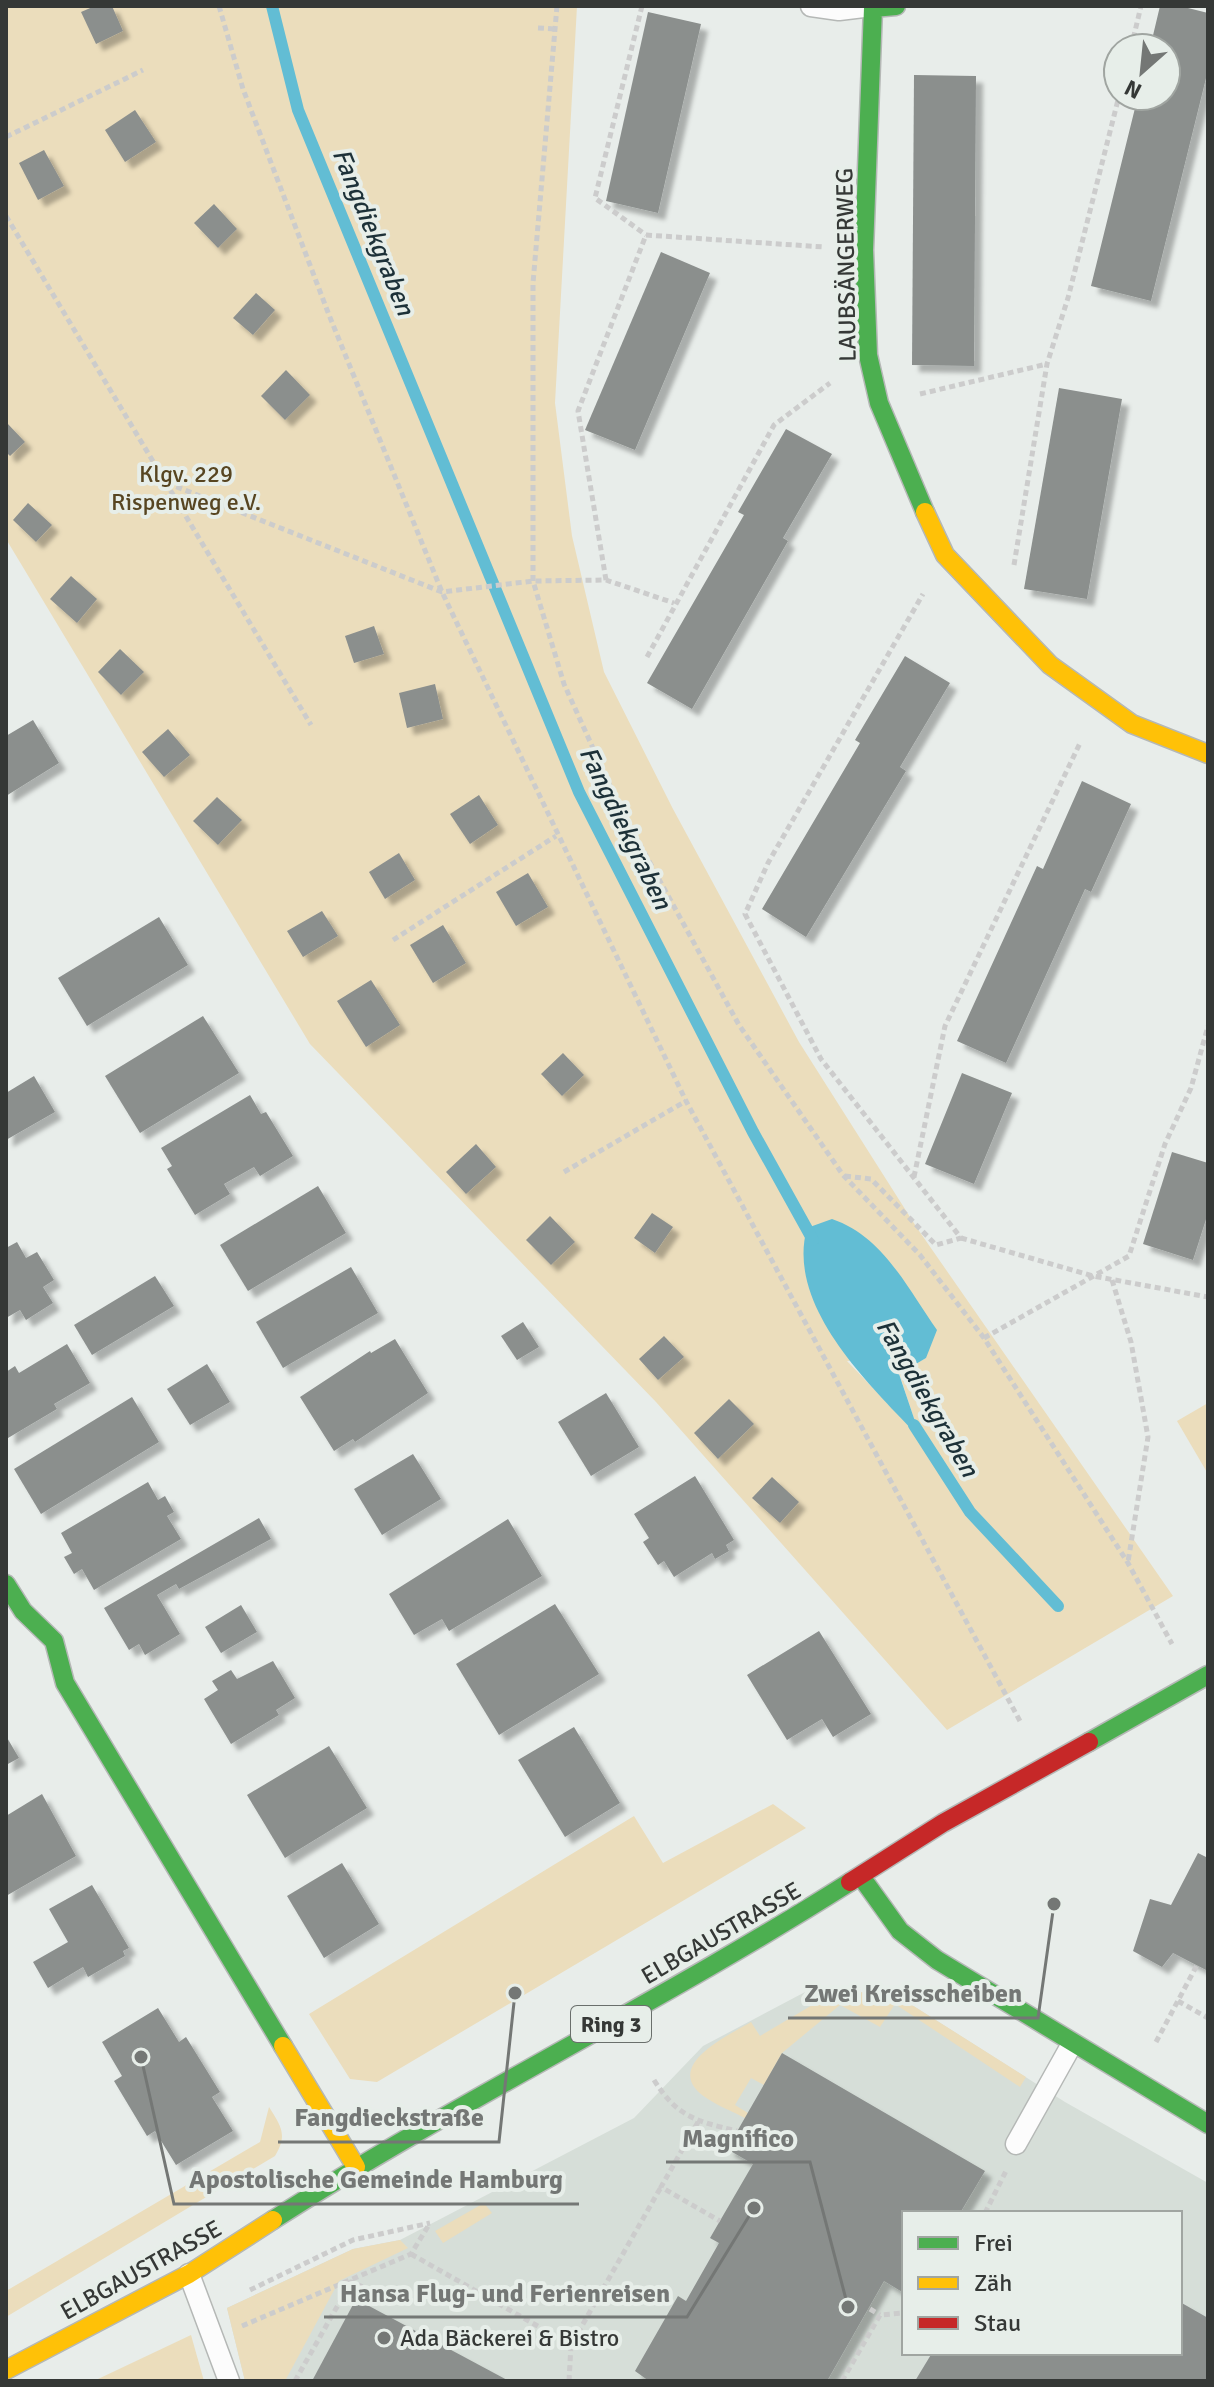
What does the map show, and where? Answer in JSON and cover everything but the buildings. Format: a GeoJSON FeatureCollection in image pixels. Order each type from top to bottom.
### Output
{"type":"FeatureCollection","features":[{"type":"Feature","properties":{"kind":"street"},"geometry":{"type":"LineString","coordinates":[[872,7],[896,6]]}},
{"type":"Feature","properties":{"kind":"street","name":"LAUBSÄNGERWEG"},"geometry":{"type":"LineString","coordinates":[[872,7],[864,250],[868,355],[879,403],[905,469],[945,555],[1050,665],[1132,724],[1208,754]]}},
{"type":"Feature","properties":{"kind":"street"},"geometry":{"type":"LineString","coordinates":[[6,1584],[23,1611],[54,1641],[65,1683],[356,2167]]}},
{"type":"Feature","properties":{"kind":"street","name":"ELBGAUSTRASSE"},"geometry":{"type":"LineString","coordinates":[[6,2370],[189,2274],[356,2167],[740,1952],[862,1878],[943,1823],[1045,1763],[1208,1675]]}},
{"type":"Feature","properties":{"kind":"street"},"geometry":{"type":"LineString","coordinates":[[862,1878],[900,1931],[937,1960],[1208,2124]]}},
{"type":"Feature","properties":{"kind":"lane"},"geometry":{"type":"LineString","coordinates":[[811,6],[872,7]]}},
{"type":"Feature","properties":{"kind":"lane"},"geometry":{"type":"LineString","coordinates":[[1016,2144],[1072,2044]]}},
{"type":"Feature","properties":{"kind":"lane"},"geometry":{"type":"LineString","coordinates":[[189,2274],[229,2381]]}},
{"type":"Feature","properties":{"kind":"path"},"geometry":{"type":"LineString","coordinates":[[219,6],[243,89],[318,287],[442,592],[556,836],[686,1101],[1021,1723]]}},
{"type":"Feature","properties":{"kind":"path"},"geometry":{"type":"LineString","coordinates":[[557,6],[533,283],[533,581],[564,684],[621,810],[739,1025],[843,1175],[920,1255],[984,1338],[1128,1563],[1172,1644]]}},
{"type":"Feature","properties":{"kind":"path"},"geometry":{"type":"LineString","coordinates":[[642,6],[595,198],[646,235],[864,250]]}},
{"type":"Feature","properties":{"kind":"path"},"geometry":{"type":"LineString","coordinates":[[1135,32],[1141,6]]}},
{"type":"Feature","properties":{"kind":"path"},"geometry":{"type":"LineString","coordinates":[[538,28],[555,29]]}},
{"type":"Feature","properties":{"kind":"path"},"geometry":{"type":"LineString","coordinates":[[6,137],[143,70]]}},
{"type":"Feature","properties":{"kind":"path"},"geometry":{"type":"LineString","coordinates":[[1005,621],[1047,364],[1068,298],[1115,112]]}},
{"type":"Feature","properties":{"kind":"path"},"geometry":{"type":"LineString","coordinates":[[6,216],[311,725]]}},
{"type":"Feature","properties":{"kind":"path"},"geometry":{"type":"LineString","coordinates":[[606,580],[578,411],[646,235]]}},
{"type":"Feature","properties":{"kind":"path"},"geometry":{"type":"LineString","coordinates":[[647,657],[774,425],[868,355]]}},
{"type":"Feature","properties":{"kind":"path"},"geometry":{"type":"LineString","coordinates":[[879,403],[1047,364]]}},
{"type":"Feature","properties":{"kind":"path"},"geometry":{"type":"LineString","coordinates":[[166,483],[442,592],[533,581],[606,580],[674,603]]}},
{"type":"Feature","properties":{"kind":"path"},"geometry":{"type":"LineString","coordinates":[[945,555],[768,863],[745,914],[821,1059],[961,1238]]}},
{"type":"Feature","properties":{"kind":"path"},"geometry":{"type":"LineString","coordinates":[[913,1178],[945,1026],[1099,703]]}},
{"type":"Feature","properties":{"kind":"path"},"geometry":{"type":"LineString","coordinates":[[393,940],[556,836]]}},
{"type":"Feature","properties":{"kind":"path"},"geometry":{"type":"LineString","coordinates":[[984,1338],[1129,1256],[1165,1144],[1191,1088],[1208,1026]]}},
{"type":"Feature","properties":{"kind":"path"},"geometry":{"type":"LineString","coordinates":[[564,1172],[686,1101]]}},
{"type":"Feature","properties":{"kind":"path"},"geometry":{"type":"LineString","coordinates":[[843,1175],[871,1179],[936,1245],[961,1238],[1093,1276],[1208,1297]]}},
{"type":"Feature","properties":{"kind":"path"},"geometry":{"type":"LineString","coordinates":[[1112,1280],[1131,1342],[1148,1437],[1128,1563]]}},
{"type":"Feature","properties":{"kind":"path"},"geometry":{"type":"LineString","coordinates":[[1154,2045],[1197,1965]]}},
{"type":"Feature","properties":{"kind":"path"},"geometry":{"type":"LineString","coordinates":[[1178,2001],[1208,2018]]}},
{"type":"Feature","properties":{"kind":"path"},"geometry":{"type":"LineString","coordinates":[[654,2080],[669,2105],[698,2122],[737,2131]]}},
{"type":"Feature","properties":{"kind":"path"},"geometry":{"type":"LineString","coordinates":[[569,2381],[571,2345],[698,2122]]}},
{"type":"Feature","properties":{"kind":"path"},"geometry":{"type":"LineString","coordinates":[[986,2211],[1000,2188],[1016,2144]]}},
{"type":"Feature","properties":{"kind":"path"},"geometry":{"type":"LineString","coordinates":[[661,2187],[720,2221]]}},
{"type":"Feature","properties":{"kind":"path"},"geometry":{"type":"LineString","coordinates":[[430,2223],[411,2254],[351,2282],[233,2330],[208,2320],[353,2240],[430,2223]]}},
{"type":"Feature","properties":{"kind":"path"},"geometry":{"type":"LineString","coordinates":[[411,2254],[571,2345]]}},
{"type":"Feature","properties":{"kind":"path"},"geometry":{"type":"LineString","coordinates":[[351,2282],[363,2287]]}},
{"type":"Feature","properties":{"kind":"path"},"geometry":{"type":"LineString","coordinates":[[295,2381],[351,2282]]}},
{"type":"Feature","properties":{"kind":"path"},"geometry":{"type":"LineString","coordinates":[[870,2309],[880,2315],[902,2313]]}},
{"type":"Feature","properties":{"kind":"path"},"geometry":{"type":"LineString","coordinates":[[842,2381],[880,2315]]}},
{"type":"Feature","properties":{"kind":"shaded area"},"geometry":{"type":"Polygon","coordinates":[[[807,1991],[893,1993],[1065,2102],[1208,2183],[1208,2381],[245,2381],[227,2308],[353,2249],[400,2240],[634,2118],[703,2046],[807,1991]]]}},
{"type":"Feature","properties":{"kind":"green space","name":"Klgv. 229 Rispenweg e.V."},"geometry":{"type":"Polygon","coordinates":[[[6,6],[577,6],[555,403],[572,536],[604,672],[673,809],[799,1042],[917,1228],[1173,1596],[947,1730],[656,1402],[310,1044],[6,539],[6,6]],[[926,1358],[847,1361],[920,1437],[899,1373],[926,1358]]]}},
{"type":"Feature","properties":{"kind":"green space"},"geometry":{"type":"Polygon","coordinates":[[[1208,1403],[1208,1474],[1177,1421],[1208,1403]]]}},
{"type":"Feature","properties":{"kind":"green space"},"geometry":{"type":"Polygon","coordinates":[[[773,1804],[806,1828],[377,2082],[350,2079],[309,2014],[634,1816],[663,1863],[773,1804]]]}},
{"type":"Feature","properties":{"kind":"green space"},"geometry":{"type":"Polygon","coordinates":[[[807,1991],[893,1993],[1026,2077],[1020,2087],[895,2004],[880,2027],[840,2005],[782,2053],[764,2085],[751,2078],[735,2105],[748,2113],[745,2118],[699,2093],[690,2078],[698,2058],[720,2040],[751,2022],[760,2036],[814,2004],[807,1991]]]}},
{"type":"Feature","properties":{"kind":"green space"},"geometry":{"type":"Polygon","coordinates":[[[269,2107],[282,2136],[275,2156],[6,2317],[6,2291],[260,2142],[269,2107]]]}},
{"type":"Feature","properties":{"kind":"green space"},"geometry":{"type":"Polygon","coordinates":[[[484,2203],[492,2213],[443,2243],[435,2231],[484,2203]]]}},
{"type":"Feature","properties":{"kind":"green space"},"geometry":{"type":"Polygon","coordinates":[[[400,2240],[408,2248],[339,2281],[285,2381],[245,2381],[227,2308],[353,2249],[400,2240]]]}},
{"type":"Feature","properties":{"kind":"green space"},"geometry":{"type":"Polygon","coordinates":[[[191,2335],[204,2381],[98,2379],[191,2335]]]}},
{"type":"Feature","properties":{"kind":"water"},"geometry":{"type":"Polygon","coordinates":[[[832,1219],[850,1227],[880,1251],[937,1330],[926,1358],[899,1374],[921,1439],[858,1370],[820,1316],[809,1287],[804,1258],[807,1228],[832,1219]]]}},
{"type":"Feature","properties":{"kind":"waterway","name":"Fangdiekgraben"},"geometry":{"type":"LineString","coordinates":[[272,6],[298,110],[579,792],[753,1132],[813,1240]]}},
{"type":"Feature","properties":{"kind":"waterway","name":"Fangdiekgraben"},"geometry":{"type":"LineString","coordinates":[[914,1425],[970,1512],[1058,1606]]}},
{"type":"Feature","properties":{"kind":"traffic: fast"},"geometry":{"type":"LineString","coordinates":[[896,6],[873,8],[864,250],[868,355],[879,403],[925,512]]}},
{"type":"Feature","properties":{"kind":"traffic: fast"},"geometry":{"type":"LineString","coordinates":[[6,1584],[23,1611],[54,1641],[65,1683],[283,2046]]}},
{"type":"Feature","properties":{"kind":"traffic: fast"},"geometry":{"type":"LineString","coordinates":[[1089,1742],[1208,1675]]}},
{"type":"Feature","properties":{"kind":"traffic: fast"},"geometry":{"type":"LineString","coordinates":[[862,1878],[900,1931],[937,1960],[1208,2124]]}},
{"type":"Feature","properties":{"kind":"traffic: fast"},"geometry":{"type":"LineString","coordinates":[[273,2220],[415,2133],[706,1969],[850,1882]]}},
{"type":"Feature","properties":{"kind":"traffic: slow"},"geometry":{"type":"LineString","coordinates":[[925,512],[945,555],[1050,665],[1132,724],[1208,754]]}},
{"type":"Feature","properties":{"kind":"traffic: slow"},"geometry":{"type":"LineString","coordinates":[[283,2046],[356,2167]]}},
{"type":"Feature","properties":{"kind":"traffic: slow"},"geometry":{"type":"LineString","coordinates":[[6,2370],[189,2274],[273,2220]]}},
{"type":"Feature","properties":{"kind":"traffic: jam"},"geometry":{"type":"LineString","coordinates":[[850,1882],[943,1823],[1089,1742]]}},
{"type":"Feature","properties":{"kind":"place","name":"Zwei Kreisscheiben"},"geometry":{"type":"Point","coordinates":[1054,1904]}},
{"type":"Feature","properties":{"kind":"place","name":"Fangdieckstraße"},"geometry":{"type":"Point","coordinates":[515,1993]}},
{"type":"Feature","properties":{"kind":"place","name":"Apostolische Gemeinde Hamburg"},"geometry":{"type":"Point","coordinates":[141,2057]}},
{"type":"Feature","properties":{"kind":"place","name":"Hansa Flug- und Ferienreisen"},"geometry":{"type":"Point","coordinates":[754,2208]}},
{"type":"Feature","properties":{"kind":"place","name":"Magnifico"},"geometry":{"type":"Point","coordinates":[848,2307]}},
{"type":"Feature","properties":{"kind":"place","name":"Ada Bäckerei & Bistro"},"geometry":{"type":"Point","coordinates":[384,2338]}}]}
